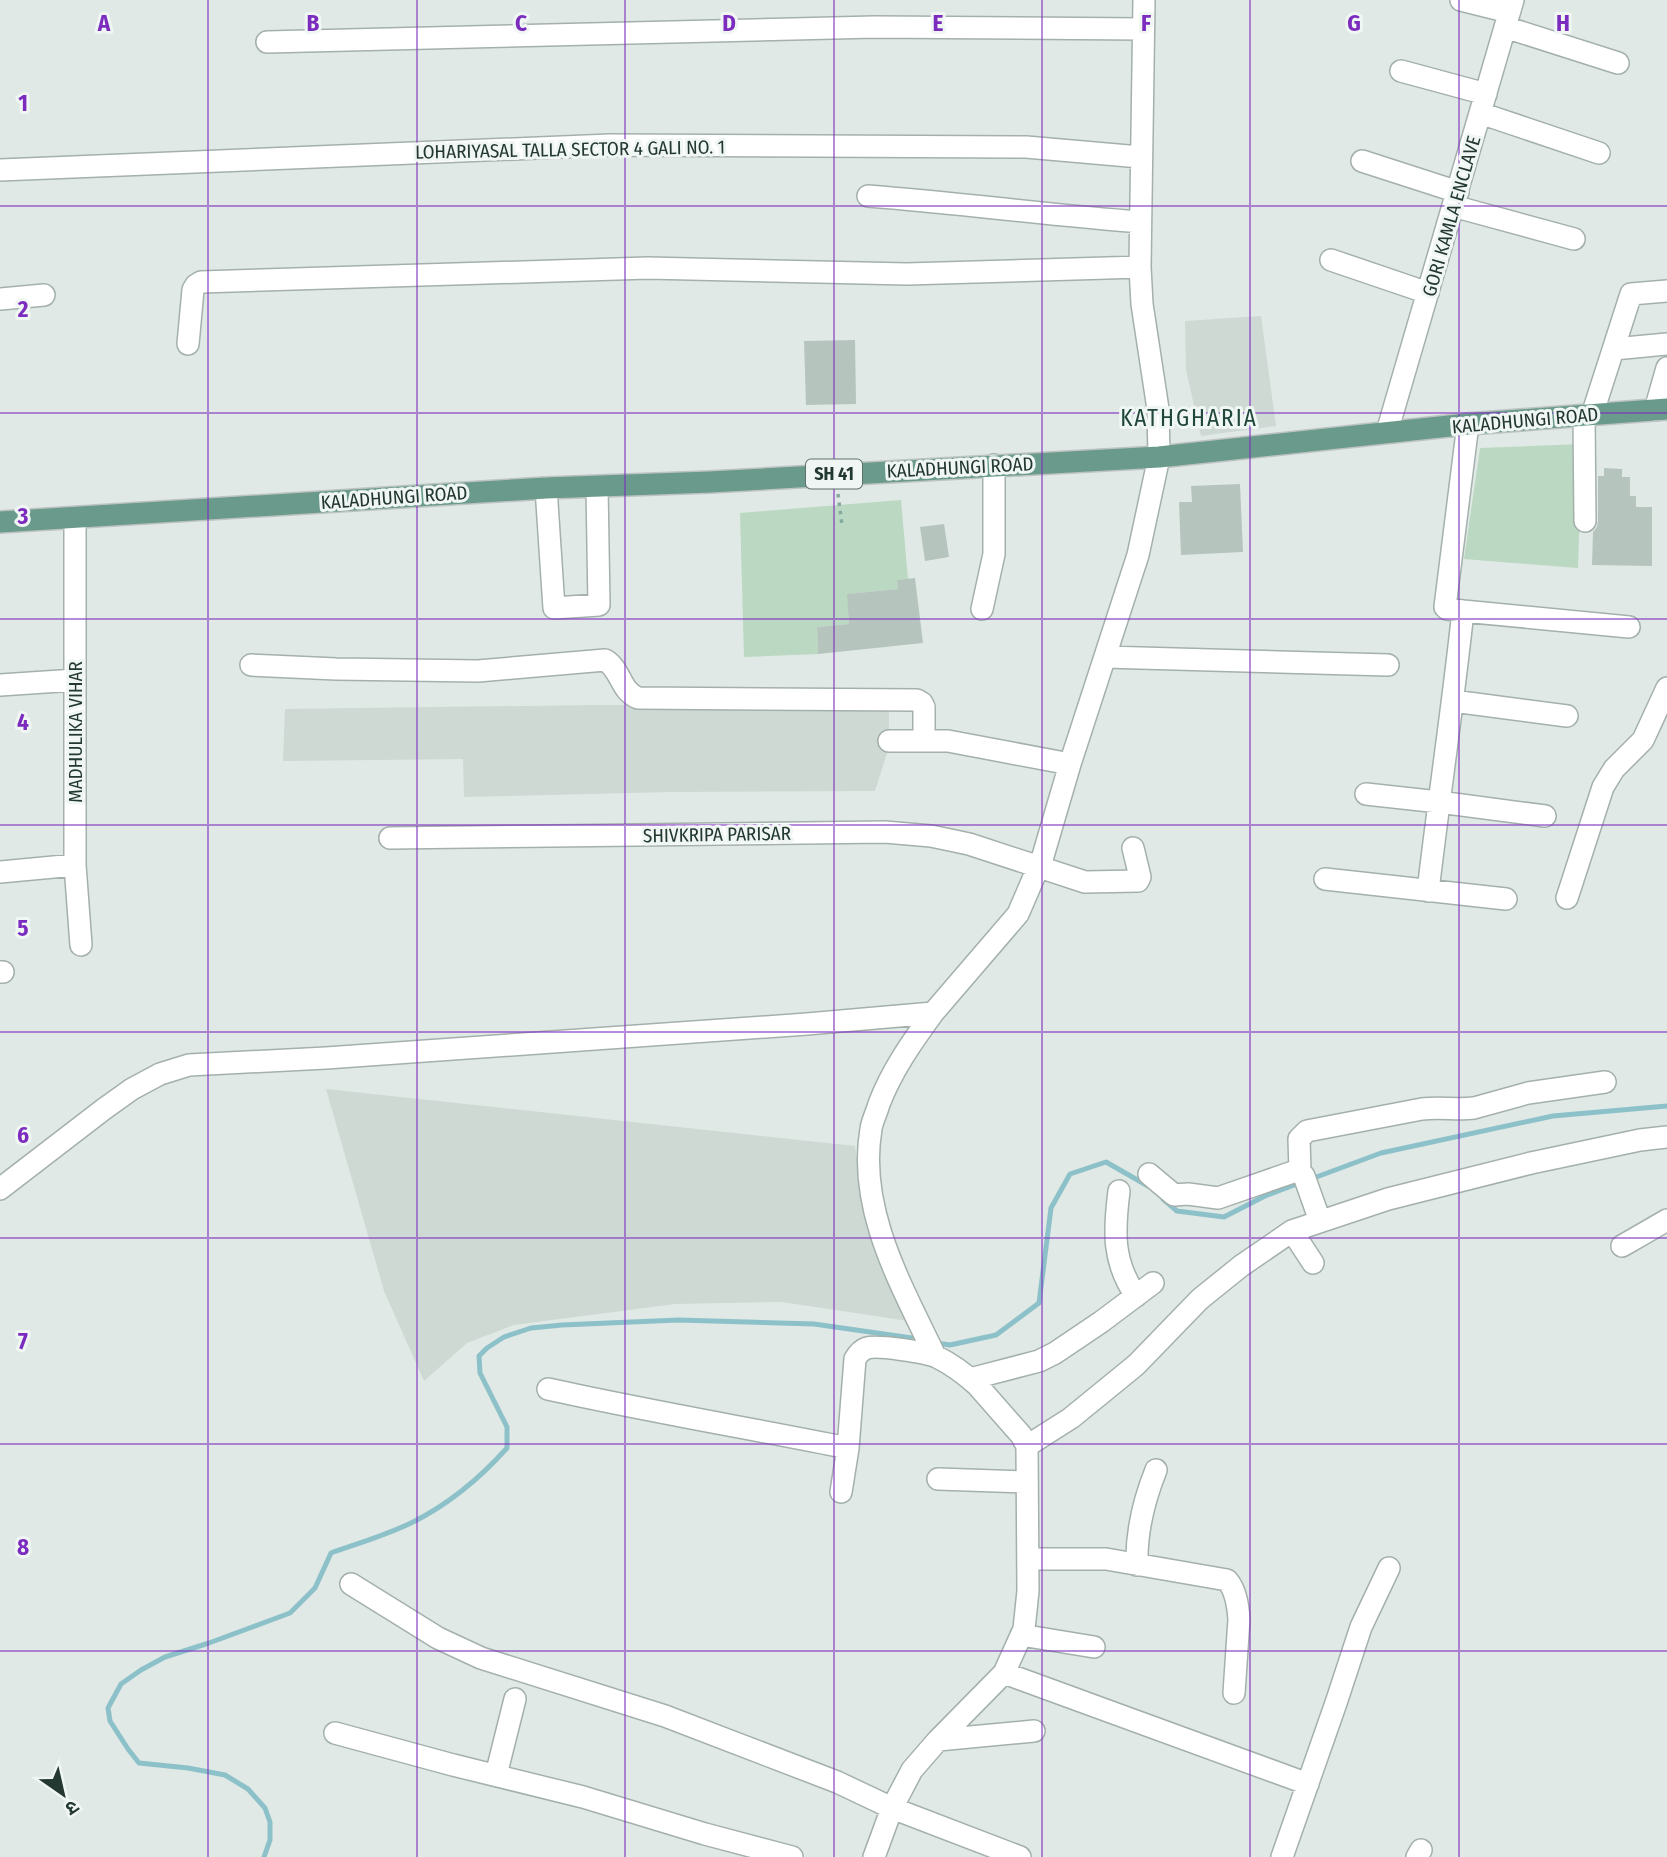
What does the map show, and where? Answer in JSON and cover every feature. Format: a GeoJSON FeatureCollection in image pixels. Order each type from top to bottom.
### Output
{"type":"FeatureCollection","features":[{"type":"Feature","properties":{"kind":"main road","name":"KALADHUNGI ROAD"},"geometry":{"type":"LineString","coordinates":[[0,522],[546,488],[710,482],[1159,457],[1468,424],[1661,410]]}},
{"type":"Feature","properties":{"kind":"street"},"geometry":{"type":"LineString","coordinates":[[935,1356],[903,1292],[874,1211],[868,1173],[871,1128],[887,1083],[907,1048],[933,1013],[1018,914],[1038,867],[1138,555],[1159,457],[1158,409],[1142,304],[1140,267],[1144,0]]}},
{"type":"Feature","properties":{"kind":"street"},"geometry":{"type":"LineString","coordinates":[[1461,0],[1509,13],[1618,63]]}},
{"type":"Feature","properties":{"kind":"street","name":"GORI KAMLA ENCLAVE"},"geometry":{"type":"LineString","coordinates":[[1387,432],[1509,13]]}},
{"type":"Feature","properties":{"kind":"street"},"geometry":{"type":"LineString","coordinates":[[267,42],[874,27],[1142,29]]}},
{"type":"Feature","properties":{"kind":"street"},"geometry":{"type":"LineString","coordinates":[[1401,71],[1599,153]]}},
{"type":"Feature","properties":{"kind":"street","name":"LOHARIYASAL TALLA SECTOR 4 GALI NO. 1"},"geometry":{"type":"LineString","coordinates":[[0,170],[610,145],[1026,147],[1140,157]]}},
{"type":"Feature","properties":{"kind":"street"},"geometry":{"type":"LineString","coordinates":[[1362,161],[1455,199],[1574,239]]}},
{"type":"Feature","properties":{"kind":"street"},"geometry":{"type":"LineString","coordinates":[[868,196],[1140,222]]}},
{"type":"Feature","properties":{"kind":"street"},"geometry":{"type":"LineString","coordinates":[[1331,260],[1428,293]]}},
{"type":"Feature","properties":{"kind":"street"},"geometry":{"type":"LineString","coordinates":[[188,344],[193,290],[201,282],[648,268],[907,274],[1140,267]]}},
{"type":"Feature","properties":{"kind":"street"},"geometry":{"type":"LineString","coordinates":[[1585,521],[1588,415],[1614,349],[1631,293],[1667,291]]}},
{"type":"Feature","properties":{"kind":"street"},"geometry":{"type":"LineString","coordinates":[[0,299],[44,295]]}},
{"type":"Feature","properties":{"kind":"street"},"geometry":{"type":"LineString","coordinates":[[1614,349],[1667,344]]}},
{"type":"Feature","properties":{"kind":"street"},"geometry":{"type":"LineString","coordinates":[[1661,410],[1667,368]]}},
{"type":"Feature","properties":{"kind":"street"},"geometry":{"type":"LineString","coordinates":[[1468,424],[1444,604],[1447,609],[1629,627]]}},
{"type":"Feature","properties":{"kind":"street"},"geometry":{"type":"LineString","coordinates":[[982,609],[994,554],[993,465]]}},
{"type":"Feature","properties":{"kind":"street"},"geometry":{"type":"LineString","coordinates":[[546,488],[554,608],[599,605],[597,487]]}},
{"type":"Feature","properties":{"kind":"street","name":"MADHULIKA VIHAR"},"geometry":{"type":"LineString","coordinates":[[75,518],[75,865],[81,946]]}},
{"type":"Feature","properties":{"kind":"street"},"geometry":{"type":"LineString","coordinates":[[1428,891],[1463,611]]}},
{"type":"Feature","properties":{"kind":"street"},"geometry":{"type":"LineString","coordinates":[[1105,657],[1388,665]]}},
{"type":"Feature","properties":{"kind":"street"},"geometry":{"type":"LineString","coordinates":[[251,665],[478,671],[605,660],[614,667],[630,695],[638,698],[917,700],[924,707],[924,740]]}},
{"type":"Feature","properties":{"kind":"street"},"geometry":{"type":"LineString","coordinates":[[0,685],[75,680]]}},
{"type":"Feature","properties":{"kind":"street"},"geometry":{"type":"LineString","coordinates":[[1567,898],[1603,787],[1614,769],[1643,740],[1667,688]]}},
{"type":"Feature","properties":{"kind":"street"},"geometry":{"type":"LineString","coordinates":[[1453,701],[1567,716]]}},
{"type":"Feature","properties":{"kind":"street"},"geometry":{"type":"LineString","coordinates":[[889,741],[948,741],[1070,764]]}},
{"type":"Feature","properties":{"kind":"street"},"geometry":{"type":"LineString","coordinates":[[1366,794],[1545,817]]}},
{"type":"Feature","properties":{"kind":"street","name":"SHIVKRIPA PARISAR"},"geometry":{"type":"LineString","coordinates":[[390,838],[885,832],[957,841],[1085,882],[1138,881],[1140,877],[1133,848]]}},
{"type":"Feature","properties":{"kind":"street"},"geometry":{"type":"LineString","coordinates":[[0,872],[75,865]]}},
{"type":"Feature","properties":{"kind":"street"},"geometry":{"type":"LineString","coordinates":[[1325,879],[1506,899]]}},
{"type":"Feature","properties":{"kind":"street"},"geometry":{"type":"LineString","coordinates":[[0,1189],[132,1089],[160,1073],[189,1065],[326,1058],[933,1013]]}},
{"type":"Feature","properties":{"kind":"street"},"geometry":{"type":"LineString","coordinates":[[1320,1221],[1305,1180],[1299,1139],[1307,1131],[1422,1108],[1474,1108],[1528,1093],[1605,1082]]}},
{"type":"Feature","properties":{"kind":"street"},"geometry":{"type":"LineString","coordinates":[[1027,1446],[1071,1418],[1136,1365],[1200,1299],[1241,1266],[1292,1231],[1388,1199],[1531,1163],[1640,1140],[1667,1137]]}},
{"type":"Feature","properties":{"kind":"street"},"geometry":{"type":"LineString","coordinates":[[1149,1174],[1174,1195],[1218,1198],[1305,1180]]}},
{"type":"Feature","properties":{"kind":"street"},"geometry":{"type":"LineString","coordinates":[[970,1378],[1039,1361],[1055,1353],[1144,1289],[1119,1264],[1115,1244],[1115,1218],[1119,1191]]}},
{"type":"Feature","properties":{"kind":"street"},"geometry":{"type":"LineString","coordinates":[[1622,1246],[1667,1220]]}},
{"type":"Feature","properties":{"kind":"street"},"geometry":{"type":"LineString","coordinates":[[1292,1231],[1313,1263]]}},
{"type":"Feature","properties":{"kind":"street"},"geometry":{"type":"LineString","coordinates":[[841,1492],[848,1448],[855,1359],[868,1347],[908,1350],[935,1356],[970,1378],[1021,1435],[1027,1446],[1028,1591],[1024,1629],[1004,1673],[912,1770],[892,1808],[874,1857]]}},
{"type":"Feature","properties":{"kind":"street"},"geometry":{"type":"LineString","coordinates":[[548,1389],[662,1414],[848,1448]]}},
{"type":"Feature","properties":{"kind":"street"},"geometry":{"type":"LineString","coordinates":[[1137,1565],[1142,1511],[1156,1470]]}},
{"type":"Feature","properties":{"kind":"street"},"geometry":{"type":"LineString","coordinates":[[938,1479],[1026,1482]]}},
{"type":"Feature","properties":{"kind":"street"},"geometry":{"type":"LineString","coordinates":[[1028,1559],[1106,1559],[1227,1580],[1238,1607],[1239,1619],[1234,1693]]}},
{"type":"Feature","properties":{"kind":"street"},"geometry":{"type":"LineString","coordinates":[[1282,1857],[1361,1627],[1389,1568]]}},
{"type":"Feature","properties":{"kind":"street"},"geometry":{"type":"LineString","coordinates":[[351,1584],[438,1638],[481,1658],[665,1716],[1020,1857]]}},
{"type":"Feature","properties":{"kind":"street"},"geometry":{"type":"LineString","coordinates":[[1021,1635],[1094,1647]]}},
{"type":"Feature","properties":{"kind":"street"},"geometry":{"type":"LineString","coordinates":[[1004,1673],[1308,1784]]}},
{"type":"Feature","properties":{"kind":"street"},"geometry":{"type":"LineString","coordinates":[[496,1775],[515,1699]]}},
{"type":"Feature","properties":{"kind":"street"},"geometry":{"type":"LineString","coordinates":[[938,1740],[1034,1731]]}},
{"type":"Feature","properties":{"kind":"street"},"geometry":{"type":"LineString","coordinates":[[335,1733],[583,1797],[792,1857]]}},
{"type":"Feature","properties":{"kind":"path"},"geometry":{"type":"LineString","coordinates":[[836,474],[842,525]]}},
{"type":"Feature","properties":{"kind":"shaded area"},"geometry":{"type":"Polygon","coordinates":[[[1261,316],[1276,426],[1201,436],[1186,370],[1185,321],[1261,316]]]}},
{"type":"Feature","properties":{"kind":"shaded area"},"geometry":{"type":"Polygon","coordinates":[[[889,704],[889,747],[875,791],[464,797],[463,759],[283,761],[285,709],[889,704]]]}},
{"type":"Feature","properties":{"kind":"shaded area"},"geometry":{"type":"Polygon","coordinates":[[[326,1089],[855,1146],[864,1208],[915,1322],[782,1302],[675,1304],[514,1325],[467,1343],[424,1381],[384,1291],[326,1089]]]}},
{"type":"Feature","properties":{"kind":"green space"},"geometry":{"type":"Polygon","coordinates":[[[1582,444],[1578,568],[1464,559],[1480,448],[1582,444]]]}},
{"type":"Feature","properties":{"kind":"green space"},"geometry":{"type":"Polygon","coordinates":[[[901,500],[908,579],[897,580],[898,589],[848,594],[849,624],[817,627],[818,654],[744,657],[740,513],[901,500]]]}},
{"type":"Feature","properties":{"kind":"building"},"geometry":{"type":"Polygon","coordinates":[[[855,340],[856,404],[806,405],[804,341],[855,340]]]}},
{"type":"Feature","properties":{"kind":"building"},"geometry":{"type":"Polygon","coordinates":[[[1604,468],[1622,469],[1622,477],[1630,477],[1630,496],[1636,496],[1636,507],[1652,507],[1652,566],[1592,565],[1593,532],[1598,521],[1598,476],[1604,476],[1604,468]]]}},
{"type":"Feature","properties":{"kind":"building"},"geometry":{"type":"Polygon","coordinates":[[[1240,484],[1243,552],[1181,555],[1179,502],[1192,502],[1191,486],[1240,484]]]}},
{"type":"Feature","properties":{"kind":"building"},"geometry":{"type":"Polygon","coordinates":[[[944,524],[949,557],[925,561],[920,527],[944,524]]]}},
{"type":"Feature","properties":{"kind":"building"},"geometry":{"type":"Polygon","coordinates":[[[915,578],[923,643],[818,654],[817,627],[849,624],[847,594],[898,589],[897,580],[915,578]]]}},
{"type":"Feature","properties":{"kind":"waterway"},"geometry":{"type":"LineString","coordinates":[[1311,1179],[1381,1153],[1553,1116],[1667,1106]]}},
{"type":"Feature","properties":{"kind":"waterway"},"geometry":{"type":"LineString","coordinates":[[936,1343],[950,1345],[996,1335],[1039,1303],[1051,1208],[1070,1174],[1106,1162],[1148,1186]]}},
{"type":"Feature","properties":{"kind":"waterway"},"geometry":{"type":"LineString","coordinates":[[1163,1199],[1177,1211],[1224,1217],[1265,1196],[1302,1182]]}},
{"type":"Feature","properties":{"kind":"waterway"},"geometry":{"type":"LineString","coordinates":[[264,1857],[270,1840],[270,1822],[265,1808],[248,1789],[225,1775],[139,1763],[110,1721],[108,1708],[121,1684],[165,1657],[290,1613],[315,1588],[331,1553],[393,1531],[426,1515],[464,1489],[486,1469],[507,1448],[507,1427],[480,1373],[479,1356],[487,1348],[504,1337],[531,1328],[678,1320],[814,1324],[919,1339]]}},
{"type":"Feature","properties":{"kind":"district","name":"KATHGHARIA"},"geometry":{"type":"Point","coordinates":[1189,418]}}]}
